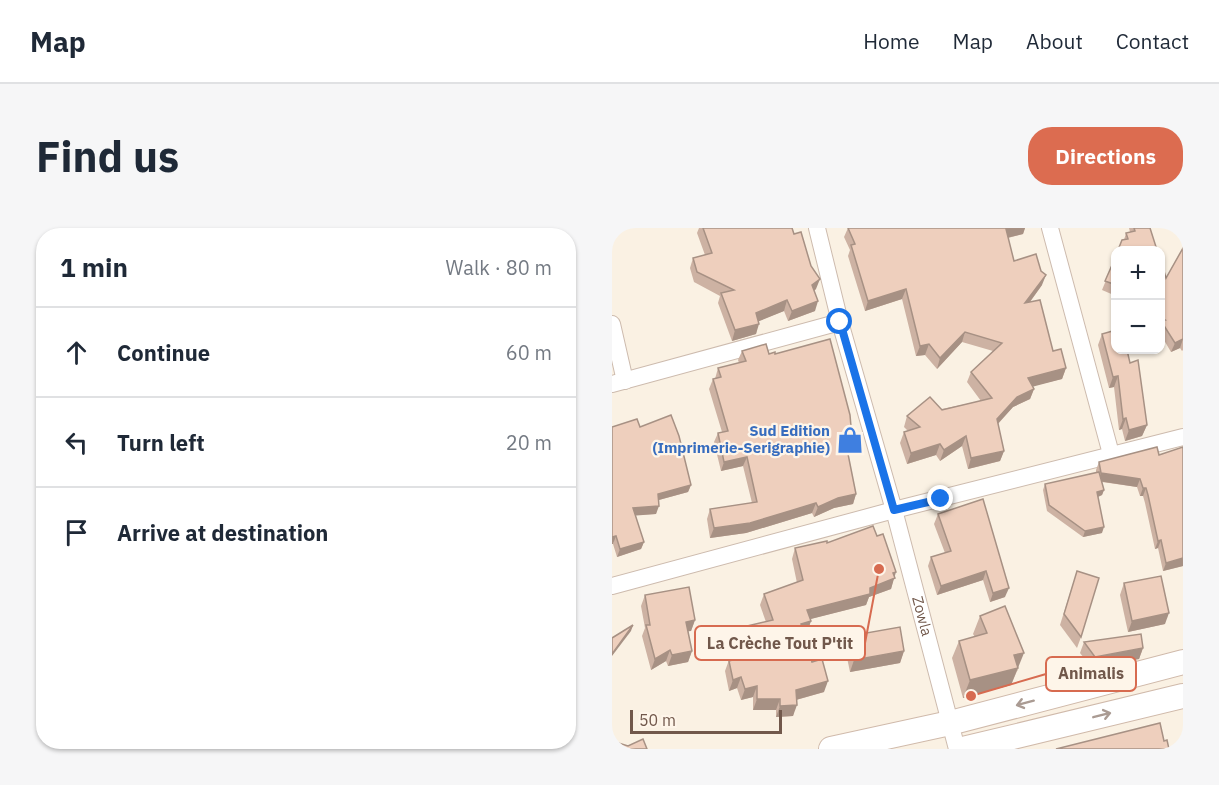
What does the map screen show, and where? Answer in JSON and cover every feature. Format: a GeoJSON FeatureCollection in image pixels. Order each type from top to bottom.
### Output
{"type":"FeatureCollection","features":[{"type":"Feature","properties":{"kind":"main road"},"geometry":{"type":"LineString","coordinates":[[831,749],[950,723],[1183,662]]}},
{"type":"Feature","properties":{"kind":"main road"},"geometry":{"type":"LineString","coordinates":[[963,749],[1183,696]]}},
{"type":"Feature","properties":{"kind":"street","name":"Zowla"},"geometry":{"type":"LineString","coordinates":[[817,228],[840,322],[894,510],[957,749]]}},
{"type":"Feature","properties":{"kind":"street"},"geometry":{"type":"LineString","coordinates":[[1050,228],[1111,454]]}},
{"type":"Feature","properties":{"kind":"street"},"geometry":{"type":"LineString","coordinates":[[612,324],[619,382],[840,322]]}},
{"type":"Feature","properties":{"kind":"street"},"geometry":{"type":"LineString","coordinates":[[612,586],[894,510],[1183,437]]}},
{"type":"Feature","properties":{"kind":"building"},"geometry":{"type":"Polygon","coordinates":[[[703,228],[792,228],[794,234],[801,232],[811,266],[820,279],[812,285],[818,301],[792,311],[787,300],[756,313],[759,324],[735,330],[721,293],[734,290],[697,272],[693,258],[712,253],[703,228]]]}},
{"type":"Feature","properties":{"kind":"building"},"geometry":{"type":"Polygon","coordinates":[[[848,228],[1009,228],[1006,229],[1014,261],[1036,254],[1041,271],[1046,275],[1025,303],[1040,300],[1053,351],[1061,349],[1066,368],[1028,378],[1034,389],[1017,397],[997,419],[1004,451],[971,458],[966,436],[944,450],[940,444],[911,453],[904,432],[920,427],[907,416],[930,397],[942,410],[992,398],[971,372],[1002,343],[965,332],[940,358],[929,344],[920,346],[906,289],[868,301],[851,245],[855,244],[848,228]]]}},
{"type":"Feature","properties":{"kind":"building"},"geometry":{"type":"Polygon","coordinates":[[[1134,228],[1150,228],[1156,246],[1120,246],[1122,240],[1128,239],[1126,233],[1135,231],[1134,228]]]}},
{"type":"Feature","properties":{"kind":"building"},"geometry":{"type":"Polygon","coordinates":[[[1183,248],[1183,339],[1175,343],[1165,327],[1165,275],[1166,278],[1183,248]]]}},
{"type":"Feature","properties":{"kind":"building"},"geometry":{"type":"Polygon","coordinates":[[[1111,267],[1111,283],[1105,281],[1111,267]]]}},
{"type":"Feature","properties":{"kind":"building"},"geometry":{"type":"Polygon","coordinates":[[[1111,331],[1111,354],[1128,354],[1130,363],[1138,360],[1147,425],[1129,430],[1126,418],[1123,419],[1118,376],[1113,377],[1102,334],[1111,331]]]}},
{"type":"Feature","properties":{"kind":"building"},"geometry":{"type":"Polygon","coordinates":[[[830,339],[850,415],[852,438],[845,439],[856,494],[838,498],[818,507],[816,503],[750,523],[714,528],[710,509],[757,502],[747,457],[724,462],[718,433],[728,431],[713,379],[721,377],[718,368],[746,361],[742,351],[766,344],[769,354],[775,352],[775,354],[830,339]]]}},
{"type":"Feature","properties":{"kind":"building"},"geometry":{"type":"Polygon","coordinates":[[[671,415],[679,436],[691,485],[658,494],[659,506],[633,508],[644,542],[620,549],[616,536],[612,537],[612,427],[637,419],[640,427],[671,415]]]}},
{"type":"Feature","properties":{"kind":"building"},"geometry":{"type":"Polygon","coordinates":[[[1157,447],[1159,455],[1183,447],[1183,558],[1166,563],[1161,540],[1158,541],[1146,488],[1143,488],[1140,479],[1101,473],[1099,462],[1157,447]]]}},
{"type":"Feature","properties":{"kind":"building"},"geometry":{"type":"Polygon","coordinates":[[[1099,472],[1104,490],[1097,492],[1104,527],[1085,531],[1049,505],[1045,484],[1099,472]]]}},
{"type":"Feature","properties":{"kind":"building"},"geometry":{"type":"Polygon","coordinates":[[[983,499],[1009,588],[993,593],[986,571],[941,586],[931,557],[951,551],[938,514],[983,499]]]}},
{"type":"Feature","properties":{"kind":"building"},"geometry":{"type":"Polygon","coordinates":[[[873,526],[877,536],[883,534],[896,572],[893,573],[895,578],[870,588],[870,594],[807,610],[811,621],[801,624],[812,662],[822,659],[828,681],[796,690],[797,705],[780,706],[780,699],[757,699],[757,686],[745,689],[741,677],[733,680],[729,661],[736,659],[732,645],[740,643],[734,633],[743,627],[773,620],[764,594],[803,580],[795,548],[827,541],[827,543],[873,526]]]}},
{"type":"Feature","properties":{"kind":"building"},"geometry":{"type":"Polygon","coordinates":[[[1077,571],[1099,578],[1081,637],[1064,614],[1077,571]]]}},
{"type":"Feature","properties":{"kind":"building"},"geometry":{"type":"Polygon","coordinates":[[[1161,576],[1169,613],[1132,621],[1124,583],[1161,576]]]}},
{"type":"Feature","properties":{"kind":"building"},"geometry":{"type":"Polygon","coordinates":[[[689,587],[695,620],[686,622],[692,651],[672,655],[670,650],[655,659],[646,625],[650,625],[645,595],[689,587]]]}},
{"type":"Feature","properties":{"kind":"building"},"geometry":{"type":"Polygon","coordinates":[[[1005,606],[1024,653],[1014,655],[1018,668],[970,680],[959,641],[987,633],[980,616],[1005,606]]]}},
{"type":"Feature","properties":{"kind":"building"},"geometry":{"type":"Polygon","coordinates":[[[633,625],[612,654],[612,638],[633,625]]]}},
{"type":"Feature","properties":{"kind":"building"},"geometry":{"type":"Polygon","coordinates":[[[900,627],[904,651],[854,660],[849,636],[900,627]]]}},
{"type":"Feature","properties":{"kind":"building"},"geometry":{"type":"Polygon","coordinates":[[[1141,634],[1143,648],[1095,657],[1084,642],[1141,634]]]}},
{"type":"Feature","properties":{"kind":"building"},"geometry":{"type":"Polygon","coordinates":[[[1160,723],[1164,741],[1167,740],[1169,749],[1056,749],[1160,723]]]}},
{"type":"Feature","properties":{"kind":"building"},"geometry":{"type":"Polygon","coordinates":[[[643,739],[647,749],[612,749],[612,741],[628,746],[643,739]]]}},
{"type":"Feature","properties":{"kind":"place","name":"Sud Edition (Imprimerie-Serigraphie)"},"geometry":{"type":"Point","coordinates":[850,440]}},
{"type":"Feature","properties":{"kind":"place","name":"La Crèche Tout P'tit"},"geometry":{"type":"Point","coordinates":[879,569]}},
{"type":"Feature","properties":{"kind":"place","name":"Animalis"},"geometry":{"type":"Point","coordinates":[971,696]}},
{"type":"Feature","properties":{"kind":"route"},"geometry":{"type":"LineString","coordinates":[[840,322],[894,510],[941,499]]}}]}
